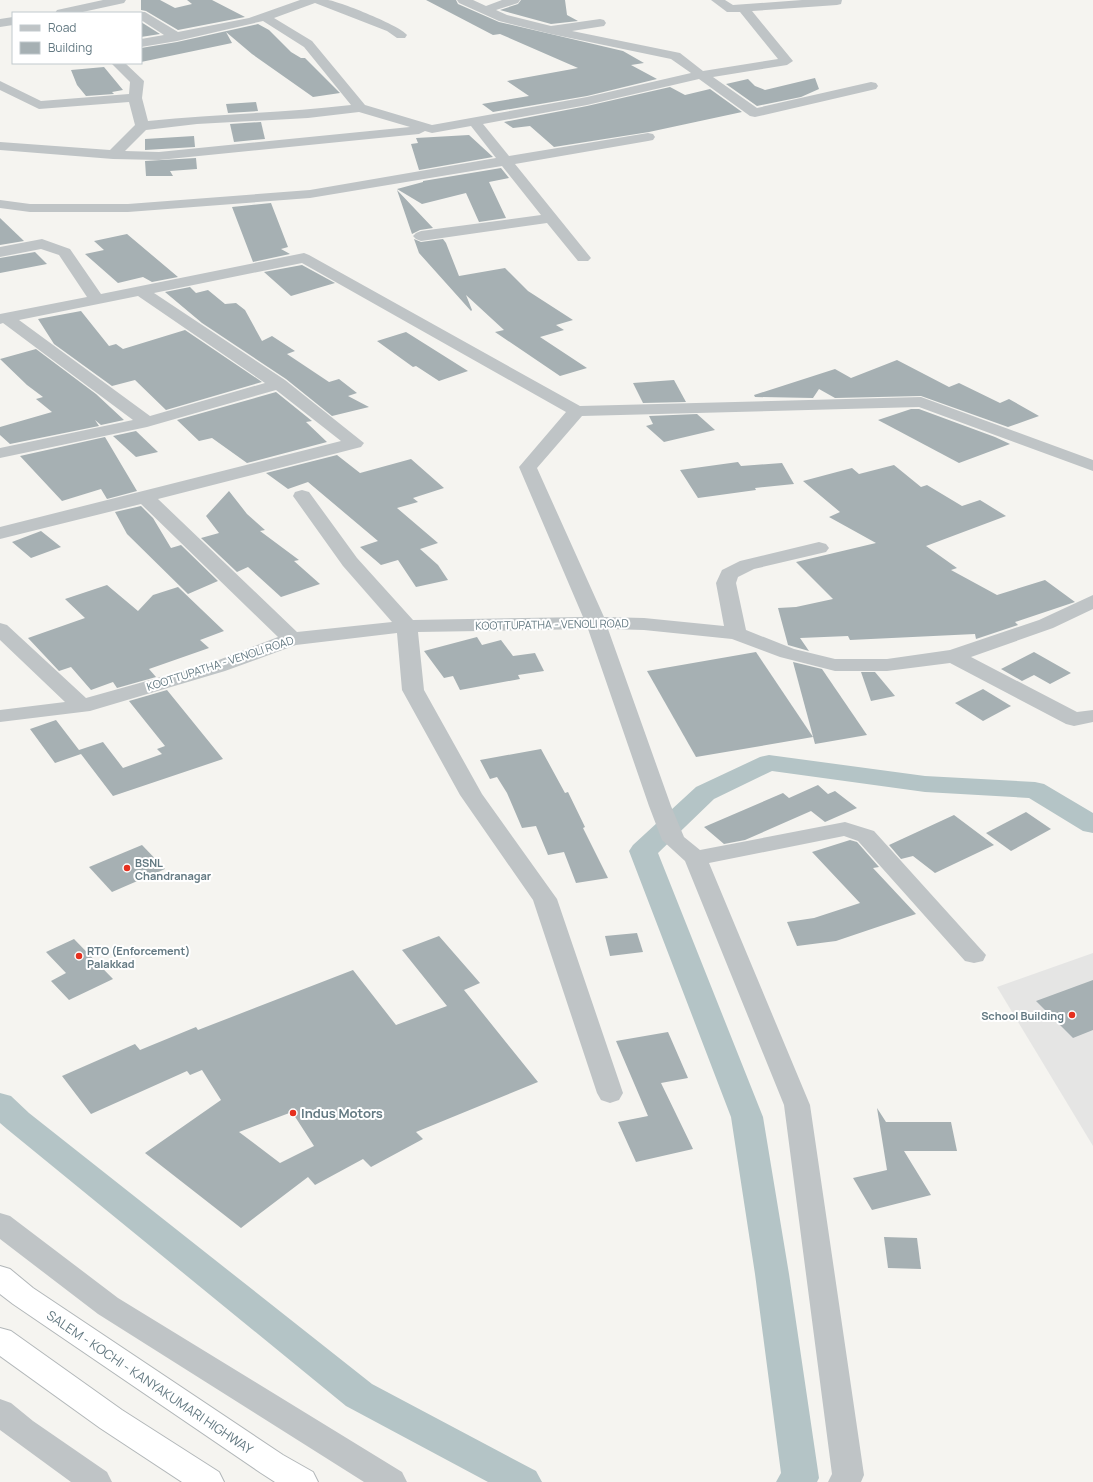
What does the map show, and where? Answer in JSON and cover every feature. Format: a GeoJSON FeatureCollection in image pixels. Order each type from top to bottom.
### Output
{"type":"FeatureCollection","features":[{"type":"Feature","properties":{"kind":"highway","name":"SALEM - KOCHI - KANYAKUMARI HIGHWAY"},"geometry":{"type":"LineString","coordinates":[[0,1278],[29,1301],[272,1464],[302,1482]]}},
{"type":"Feature","properties":{"kind":"highway"},"geometry":{"type":"LineString","coordinates":[[0,1340],[111,1419],[208,1482]]}},
{"type":"Feature","properties":{"kind":"street"},"geometry":{"type":"LineString","coordinates":[[142,43],[252,21],[320,0],[392,28],[401,34]]}},
{"type":"Feature","properties":{"kind":"street"},"geometry":{"type":"LineString","coordinates":[[463,0],[503,18],[552,30],[676,56],[755,112],[871,86]]}},
{"type":"Feature","properties":{"kind":"street"},"geometry":{"type":"LineString","coordinates":[[486,10],[514,0]]}},
{"type":"Feature","properties":{"kind":"street"},"geometry":{"type":"LineString","coordinates":[[717,0],[732,9],[837,2]]}},
{"type":"Feature","properties":{"kind":"street"},"geometry":{"type":"LineString","coordinates":[[72,12],[130,7]]}},
{"type":"Feature","properties":{"kind":"street"},"geometry":{"type":"LineString","coordinates":[[0,146],[113,156],[159,156],[432,129],[587,101],[701,75],[787,60],[742,8]]}},
{"type":"Feature","properties":{"kind":"street"},"geometry":{"type":"LineString","coordinates":[[142,15],[177,37]]}},
{"type":"Feature","properties":{"kind":"street"},"geometry":{"type":"LineString","coordinates":[[264,17],[308,44],[360,108]]}},
{"type":"Feature","properties":{"kind":"street"},"geometry":{"type":"LineString","coordinates":[[0,23],[12,21]]}},
{"type":"Feature","properties":{"kind":"street"},"geometry":{"type":"LineString","coordinates":[[552,30],[600,23]]}},
{"type":"Feature","properties":{"kind":"street"},"geometry":{"type":"LineString","coordinates":[[118,64],[137,81],[135,98],[142,126]]}},
{"type":"Feature","properties":{"kind":"street"},"geometry":{"type":"LineString","coordinates":[[0,85],[39,105],[135,98]]}},
{"type":"Feature","properties":{"kind":"street"},"geometry":{"type":"LineString","coordinates":[[113,156],[142,126],[197,120],[308,114],[360,108],[432,129]]}},
{"type":"Feature","properties":{"kind":"street"},"geometry":{"type":"LineString","coordinates":[[474,121],[582,258]]}},
{"type":"Feature","properties":{"kind":"street"},"geometry":{"type":"LineString","coordinates":[[0,204],[30,208],[128,208],[310,194],[648,137]]}},
{"type":"Feature","properties":{"kind":"street"},"geometry":{"type":"LineString","coordinates":[[421,236],[551,218]]}},
{"type":"Feature","properties":{"kind":"street"},"geometry":{"type":"LineString","coordinates":[[0,252],[42,244],[65,252],[96,298]]}},
{"type":"Feature","properties":{"kind":"street"},"geometry":{"type":"LineString","coordinates":[[3,318],[96,298],[304,258],[480,355],[577,411],[921,402],[1093,466]]}},
{"type":"Feature","properties":{"kind":"street"},"geometry":{"type":"LineString","coordinates":[[0,533],[355,443],[279,384],[139,290]]}},
{"type":"Feature","properties":{"kind":"street"},"geometry":{"type":"LineString","coordinates":[[3,318],[147,422]]}},
{"type":"Feature","properties":{"kind":"street"},"geometry":{"type":"LineString","coordinates":[[0,453],[147,422],[279,384]]}},
{"type":"Feature","properties":{"kind":"street"},"geometry":{"type":"LineString","coordinates":[[577,411],[528,466],[596,623],[660,806],[674,840],[695,858],[797,1105],[848,1475],[844,1482]]}},
{"type":"Feature","properties":{"kind":"street"},"geometry":{"type":"LineString","coordinates":[[302,496],[350,562],[407,626],[413,690],[472,795],[545,899],[610,1093]]}},
{"type":"Feature","properties":{"kind":"street"},"geometry":{"type":"LineString","coordinates":[[144,497],[292,639]]}},
{"type":"Feature","properties":{"kind":"street"},"geometry":{"type":"LineString","coordinates":[[736,633],[726,583],[729,574],[747,565],[819,548]]}},
{"type":"Feature","properties":{"kind":"street","name":"KOOTTUPATHA - VENOLI ROAD"},"geometry":{"type":"LineString","coordinates":[[0,716],[82,706],[218,667],[292,639],[407,626],[596,623],[644,624],[736,633],[787,653],[835,665],[887,665],[953,656],[1046,624],[1093,601]]}},
{"type":"Feature","properties":{"kind":"street"},"geometry":{"type":"LineString","coordinates":[[0,629],[82,706]]}},
{"type":"Feature","properties":{"kind":"street"},"geometry":{"type":"LineString","coordinates":[[953,656],[1074,719],[1093,716]]}},
{"type":"Feature","properties":{"kind":"street"},"geometry":{"type":"LineString","coordinates":[[695,858],[845,829],[866,836],[974,955]]}},
{"type":"Feature","properties":{"kind":"street"},"geometry":{"type":"LineString","coordinates":[[0,1224],[108,1306],[391,1482]]}},
{"type":"Feature","properties":{"kind":"street"},"geometry":{"type":"LineString","coordinates":[[0,1412],[81,1478]]}},
{"type":"Feature","properties":{"kind":"shaded area"},"geometry":{"type":"Polygon","coordinates":[[[1093,953],[1093,1146],[997,987],[1093,953]]]}},
{"type":"Feature","properties":{"kind":"building"},"geometry":{"type":"Polygon","coordinates":[[[141,0],[160,0],[175,8],[192,4],[187,0],[212,0],[245,17],[178,30],[146,11],[141,10],[141,0]]]}},
{"type":"Feature","properties":{"kind":"building"},"geometry":{"type":"Polygon","coordinates":[[[426,0],[456,0],[458,4],[499,22],[623,51],[644,63],[631,65],[657,79],[587,96],[493,112],[482,104],[529,96],[507,81],[578,68],[500,34],[493,35],[426,0]]]}},
{"type":"Feature","properties":{"kind":"building"},"geometry":{"type":"Polygon","coordinates":[[[521,0],[565,0],[567,15],[578,21],[551,24],[500,10],[518,4],[521,0]]]}},
{"type":"Feature","properties":{"kind":"building"},"geometry":{"type":"Polygon","coordinates":[[[142,23],[160,34],[142,37],[142,23]]]}},
{"type":"Feature","properties":{"kind":"building"},"geometry":{"type":"Polygon","coordinates":[[[258,24],[269,30],[291,52],[301,58],[305,58],[340,93],[313,97],[252,54],[226,32],[232,43],[142,62],[142,48],[177,42],[258,24]]]}},
{"type":"Feature","properties":{"kind":"building"},"geometry":{"type":"Polygon","coordinates":[[[104,67],[123,90],[112,92],[114,94],[86,96],[77,85],[71,70],[104,67]]]}},
{"type":"Feature","properties":{"kind":"building"},"geometry":{"type":"Polygon","coordinates":[[[815,78],[819,89],[801,97],[757,106],[726,84],[748,79],[755,86],[765,90],[815,78]]]}},
{"type":"Feature","properties":{"kind":"building"},"geometry":{"type":"Polygon","coordinates":[[[670,87],[685,95],[710,89],[742,112],[649,132],[554,147],[530,126],[513,128],[504,122],[587,106],[670,87]]]}},
{"type":"Feature","properties":{"kind":"building"},"geometry":{"type":"Polygon","coordinates":[[[256,102],[258,111],[228,113],[226,104],[256,102]]]}},
{"type":"Feature","properties":{"kind":"building"},"geometry":{"type":"Polygon","coordinates":[[[261,122],[265,139],[234,142],[230,124],[261,122]]]}},
{"type":"Feature","properties":{"kind":"building"},"geometry":{"type":"Polygon","coordinates":[[[469,135],[493,157],[419,170],[411,144],[418,143],[416,138],[469,135]]]}},
{"type":"Feature","properties":{"kind":"building"},"geometry":{"type":"Polygon","coordinates":[[[194,136],[195,147],[145,150],[145,139],[194,136]]]}},
{"type":"Feature","properties":{"kind":"building"},"geometry":{"type":"Polygon","coordinates":[[[196,158],[197,169],[170,171],[173,176],[146,176],[145,161],[196,158]]]}},
{"type":"Feature","properties":{"kind":"building"},"geometry":{"type":"Polygon","coordinates":[[[501,168],[509,178],[489,182],[506,218],[479,222],[466,193],[422,204],[397,189],[423,181],[501,168]]]}},
{"type":"Feature","properties":{"kind":"building"},"geometry":{"type":"Polygon","coordinates":[[[397,190],[433,228],[420,230],[412,234],[397,190]]]}},
{"type":"Feature","properties":{"kind":"building"},"geometry":{"type":"Polygon","coordinates":[[[271,203],[288,247],[281,249],[290,254],[253,262],[232,207],[271,203]]]}},
{"type":"Feature","properties":{"kind":"building"},"geometry":{"type":"Polygon","coordinates":[[[0,218],[24,241],[0,245],[0,218]]]}},
{"type":"Feature","properties":{"kind":"building"},"geometry":{"type":"Polygon","coordinates":[[[127,234],[178,277],[152,282],[143,277],[118,283],[85,254],[104,250],[94,241],[127,234]]]}},
{"type":"Feature","properties":{"kind":"building"},"geometry":{"type":"Polygon","coordinates":[[[414,239],[421,242],[443,239],[459,276],[505,268],[528,291],[573,320],[556,325],[564,330],[540,337],[587,368],[560,376],[495,332],[504,330],[466,295],[472,310],[471,311],[419,253],[414,239]]]}},
{"type":"Feature","properties":{"kind":"building"},"geometry":{"type":"Polygon","coordinates":[[[35,252],[47,264],[0,273],[0,258],[35,252]]]}},
{"type":"Feature","properties":{"kind":"building"},"geometry":{"type":"Polygon","coordinates":[[[302,265],[335,283],[291,296],[264,272],[302,265]]]}},
{"type":"Feature","properties":{"kind":"building"},"geometry":{"type":"Polygon","coordinates":[[[190,287],[196,293],[208,290],[225,304],[236,303],[245,310],[262,341],[272,336],[295,351],[287,354],[329,382],[339,379],[357,393],[348,396],[369,407],[332,416],[286,379],[202,323],[165,292],[190,287]]]}},
{"type":"Feature","properties":{"kind":"building"},"geometry":{"type":"Polygon","coordinates":[[[81,311],[109,346],[116,344],[123,349],[185,330],[262,382],[166,410],[135,380],[112,386],[54,344],[38,319],[81,311]]]}},
{"type":"Feature","properties":{"kind":"building"},"geometry":{"type":"Polygon","coordinates":[[[406,332],[468,371],[439,381],[416,366],[413,367],[377,341],[406,332]]]}},
{"type":"Feature","properties":{"kind":"building"},"geometry":{"type":"Polygon","coordinates":[[[36,349],[96,394],[124,420],[101,425],[95,420],[99,426],[10,444],[0,435],[0,427],[52,412],[36,399],[43,397],[27,385],[0,359],[36,349]]]}},
{"type":"Feature","properties":{"kind":"building"},"geometry":{"type":"Polygon","coordinates":[[[897,360],[949,387],[959,383],[1000,403],[1009,399],[1039,416],[1008,427],[921,396],[835,398],[819,389],[813,398],[755,397],[754,395],[835,369],[851,378],[897,360]]]}},
{"type":"Feature","properties":{"kind":"building"},"geometry":{"type":"Polygon","coordinates":[[[674,380],[686,402],[643,403],[633,383],[674,380]]]}},
{"type":"Feature","properties":{"kind":"building"},"geometry":{"type":"Polygon","coordinates":[[[276,392],[312,421],[306,422],[327,442],[247,463],[212,438],[199,441],[177,420],[276,392]]]}},
{"type":"Feature","properties":{"kind":"building"},"geometry":{"type":"Polygon","coordinates":[[[911,409],[919,409],[1010,444],[959,463],[878,420],[911,409]]]}},
{"type":"Feature","properties":{"kind":"building"},"geometry":{"type":"Polygon","coordinates":[[[697,414],[715,430],[664,442],[646,426],[653,424],[649,416],[697,414]]]}},
{"type":"Feature","properties":{"kind":"building"},"geometry":{"type":"Polygon","coordinates":[[[136,431],[158,452],[136,457],[113,436],[136,431]]]}},
{"type":"Feature","properties":{"kind":"building"},"geometry":{"type":"Polygon","coordinates":[[[105,437],[137,491],[107,499],[101,489],[62,501],[20,456],[105,437]]]}},
{"type":"Feature","properties":{"kind":"building"},"geometry":{"type":"Polygon","coordinates":[[[337,455],[360,473],[411,459],[444,488],[413,498],[418,502],[397,508],[438,543],[420,549],[438,565],[448,580],[416,587],[398,560],[381,565],[360,547],[378,541],[308,482],[288,489],[266,473],[337,455]]]}},
{"type":"Feature","properties":{"kind":"building"},"geometry":{"type":"Polygon","coordinates":[[[738,462],[741,466],[782,463],[794,484],[755,488],[756,490],[698,498],[680,470],[738,462]]]}},
{"type":"Feature","properties":{"kind":"building"},"geometry":{"type":"Polygon","coordinates":[[[894,465],[921,487],[927,485],[962,506],[980,500],[1006,516],[926,546],[957,568],[951,570],[997,595],[1045,580],[1075,602],[1015,622],[1018,625],[976,639],[975,634],[850,640],[848,636],[800,638],[809,651],[788,645],[778,608],[796,607],[833,599],[796,562],[876,543],[829,517],[840,512],[803,481],[852,468],[859,474],[894,465]]]}},
{"type":"Feature","properties":{"kind":"building"},"geometry":{"type":"Polygon","coordinates":[[[229,491],[247,514],[265,530],[260,531],[299,560],[294,561],[320,584],[281,597],[248,567],[237,572],[201,538],[219,533],[206,516],[229,491]]]}},
{"type":"Feature","properties":{"kind":"building"},"geometry":{"type":"Polygon","coordinates":[[[141,506],[153,518],[171,548],[181,545],[218,581],[188,594],[127,534],[115,512],[141,506]]]}},
{"type":"Feature","properties":{"kind":"building"},"geometry":{"type":"Polygon","coordinates":[[[41,531],[61,547],[31,558],[12,542],[41,531]]]}},
{"type":"Feature","properties":{"kind":"building"},"geometry":{"type":"Polygon","coordinates":[[[107,585],[138,611],[153,595],[178,587],[224,631],[200,640],[209,648],[149,669],[156,677],[117,688],[113,682],[91,690],[71,667],[59,671],[28,638],[85,618],[65,599],[107,585]]]}},
{"type":"Feature","properties":{"kind":"building"},"geometry":{"type":"Polygon","coordinates":[[[477,637],[482,645],[501,640],[513,656],[535,653],[544,671],[518,675],[520,679],[460,690],[453,676],[444,678],[424,651],[477,637]]]}},
{"type":"Feature","properties":{"kind":"building"},"geometry":{"type":"Polygon","coordinates":[[[756,652],[813,737],[696,757],[647,671],[756,652]]]}},
{"type":"Feature","properties":{"kind":"building"},"geometry":{"type":"Polygon","coordinates":[[[1034,652],[1071,673],[1050,684],[1034,675],[1022,681],[1001,669],[1034,652]]]}},
{"type":"Feature","properties":{"kind":"building"},"geometry":{"type":"Polygon","coordinates":[[[793,662],[822,669],[867,735],[815,744],[793,662]]]}},
{"type":"Feature","properties":{"kind":"building"},"geometry":{"type":"Polygon","coordinates":[[[861,672],[875,672],[895,696],[871,701],[861,672]]]}},
{"type":"Feature","properties":{"kind":"building"},"geometry":{"type":"Polygon","coordinates":[[[983,689],[1011,706],[983,721],[955,703],[983,689]]]}},
{"type":"Feature","properties":{"kind":"building"},"geometry":{"type":"Polygon","coordinates":[[[167,690],[223,759],[113,796],[81,754],[55,763],[30,729],[56,720],[79,750],[103,742],[123,768],[162,754],[157,749],[165,746],[129,701],[167,690]]]}},
{"type":"Feature","properties":{"kind":"building"},"geometry":{"type":"Polygon","coordinates":[[[541,749],[565,793],[568,792],[585,827],[583,828],[608,878],[576,883],[564,852],[548,855],[536,826],[522,828],[507,793],[497,777],[490,779],[480,760],[541,749]]]}},
{"type":"Feature","properties":{"kind":"building"},"geometry":{"type":"Polygon","coordinates":[[[818,785],[828,794],[835,791],[857,808],[825,822],[811,811],[745,840],[724,844],[704,827],[783,793],[789,798],[818,785]]]}},
{"type":"Feature","properties":{"kind":"building"},"geometry":{"type":"Polygon","coordinates":[[[1026,812],[1051,829],[1011,851],[986,833],[1026,812]]]}},
{"type":"Feature","properties":{"kind":"building"},"geometry":{"type":"Polygon","coordinates":[[[954,815],[994,845],[935,873],[913,856],[901,859],[889,845],[954,815]]]}},
{"type":"Feature","properties":{"kind":"building"},"geometry":{"type":"Polygon","coordinates":[[[850,840],[857,842],[879,867],[873,868],[916,914],[836,941],[797,946],[787,922],[814,918],[860,903],[812,852],[850,840]]]}},
{"type":"Feature","properties":{"kind":"building","name":"BSNL Chandranagar"},"geometry":{"type":"Polygon","coordinates":[[[142,845],[165,869],[112,892],[89,867],[142,845]]]}},
{"type":"Feature","properties":{"kind":"building"},"geometry":{"type":"Polygon","coordinates":[[[637,933],[643,952],[610,956],[605,936],[637,933]]]}},
{"type":"Feature","properties":{"kind":"building"},"geometry":{"type":"Polygon","coordinates":[[[439,936],[480,983],[464,990],[538,1082],[416,1132],[423,1139],[371,1167],[363,1159],[315,1185],[308,1177],[241,1228],[145,1153],[221,1100],[202,1070],[190,1075],[187,1071],[91,1114],[62,1076],[135,1044],[140,1050],[196,1027],[198,1030],[353,970],[396,1025],[447,1006],[402,950],[439,936]],[[292,1112],[239,1132],[280,1163],[314,1146],[292,1112]]]}},
{"type":"Feature","properties":{"kind":"building"},"geometry":{"type":"Polygon","coordinates":[[[74,939],[113,979],[69,1000],[51,981],[66,973],[46,952],[74,939]]]}},
{"type":"Feature","properties":{"kind":"building","name":"School Building"},"geometry":{"type":"Polygon","coordinates":[[[1093,980],[1093,1030],[1073,1038],[1036,1001],[1093,980]]]}},
{"type":"Feature","properties":{"kind":"building"},"geometry":{"type":"Polygon","coordinates":[[[668,1032],[688,1078],[661,1083],[693,1149],[636,1162],[618,1122],[648,1116],[616,1041],[668,1032]]]}},
{"type":"Feature","properties":{"kind":"building"},"geometry":{"type":"Polygon","coordinates":[[[877,1108],[886,1122],[951,1122],[957,1151],[904,1151],[931,1195],[872,1210],[853,1178],[887,1170],[877,1108]]]}},
{"type":"Feature","properties":{"kind":"building"},"geometry":{"type":"Polygon","coordinates":[[[884,1237],[917,1238],[921,1269],[888,1268],[884,1237]]]}},
{"type":"Feature","properties":{"kind":"waterway"},"geometry":{"type":"LineString","coordinates":[[795,1482],[800,1478],[772,1274],[747,1117],[643,851],[705,793],[769,763],[925,784],[1035,790],[1093,825]]}},
{"type":"Feature","properties":{"kind":"waterway"},"geometry":{"type":"LineString","coordinates":[[0,1104],[18,1121],[359,1395],[523,1482]]}},
{"type":"Feature","properties":{"kind":"place","name":"BSNL Chandranagar"},"geometry":{"type":"Point","coordinates":[127,868]}},
{"type":"Feature","properties":{"kind":"place","name":"RTO (Enforcement) Palakkad"},"geometry":{"type":"Point","coordinates":[79,956]}},
{"type":"Feature","properties":{"kind":"place","name":"School Building"},"geometry":{"type":"Point","coordinates":[1072,1015]}},
{"type":"Feature","properties":{"kind":"place","name":"Indus Motors"},"geometry":{"type":"Point","coordinates":[293,1113]}}]}
